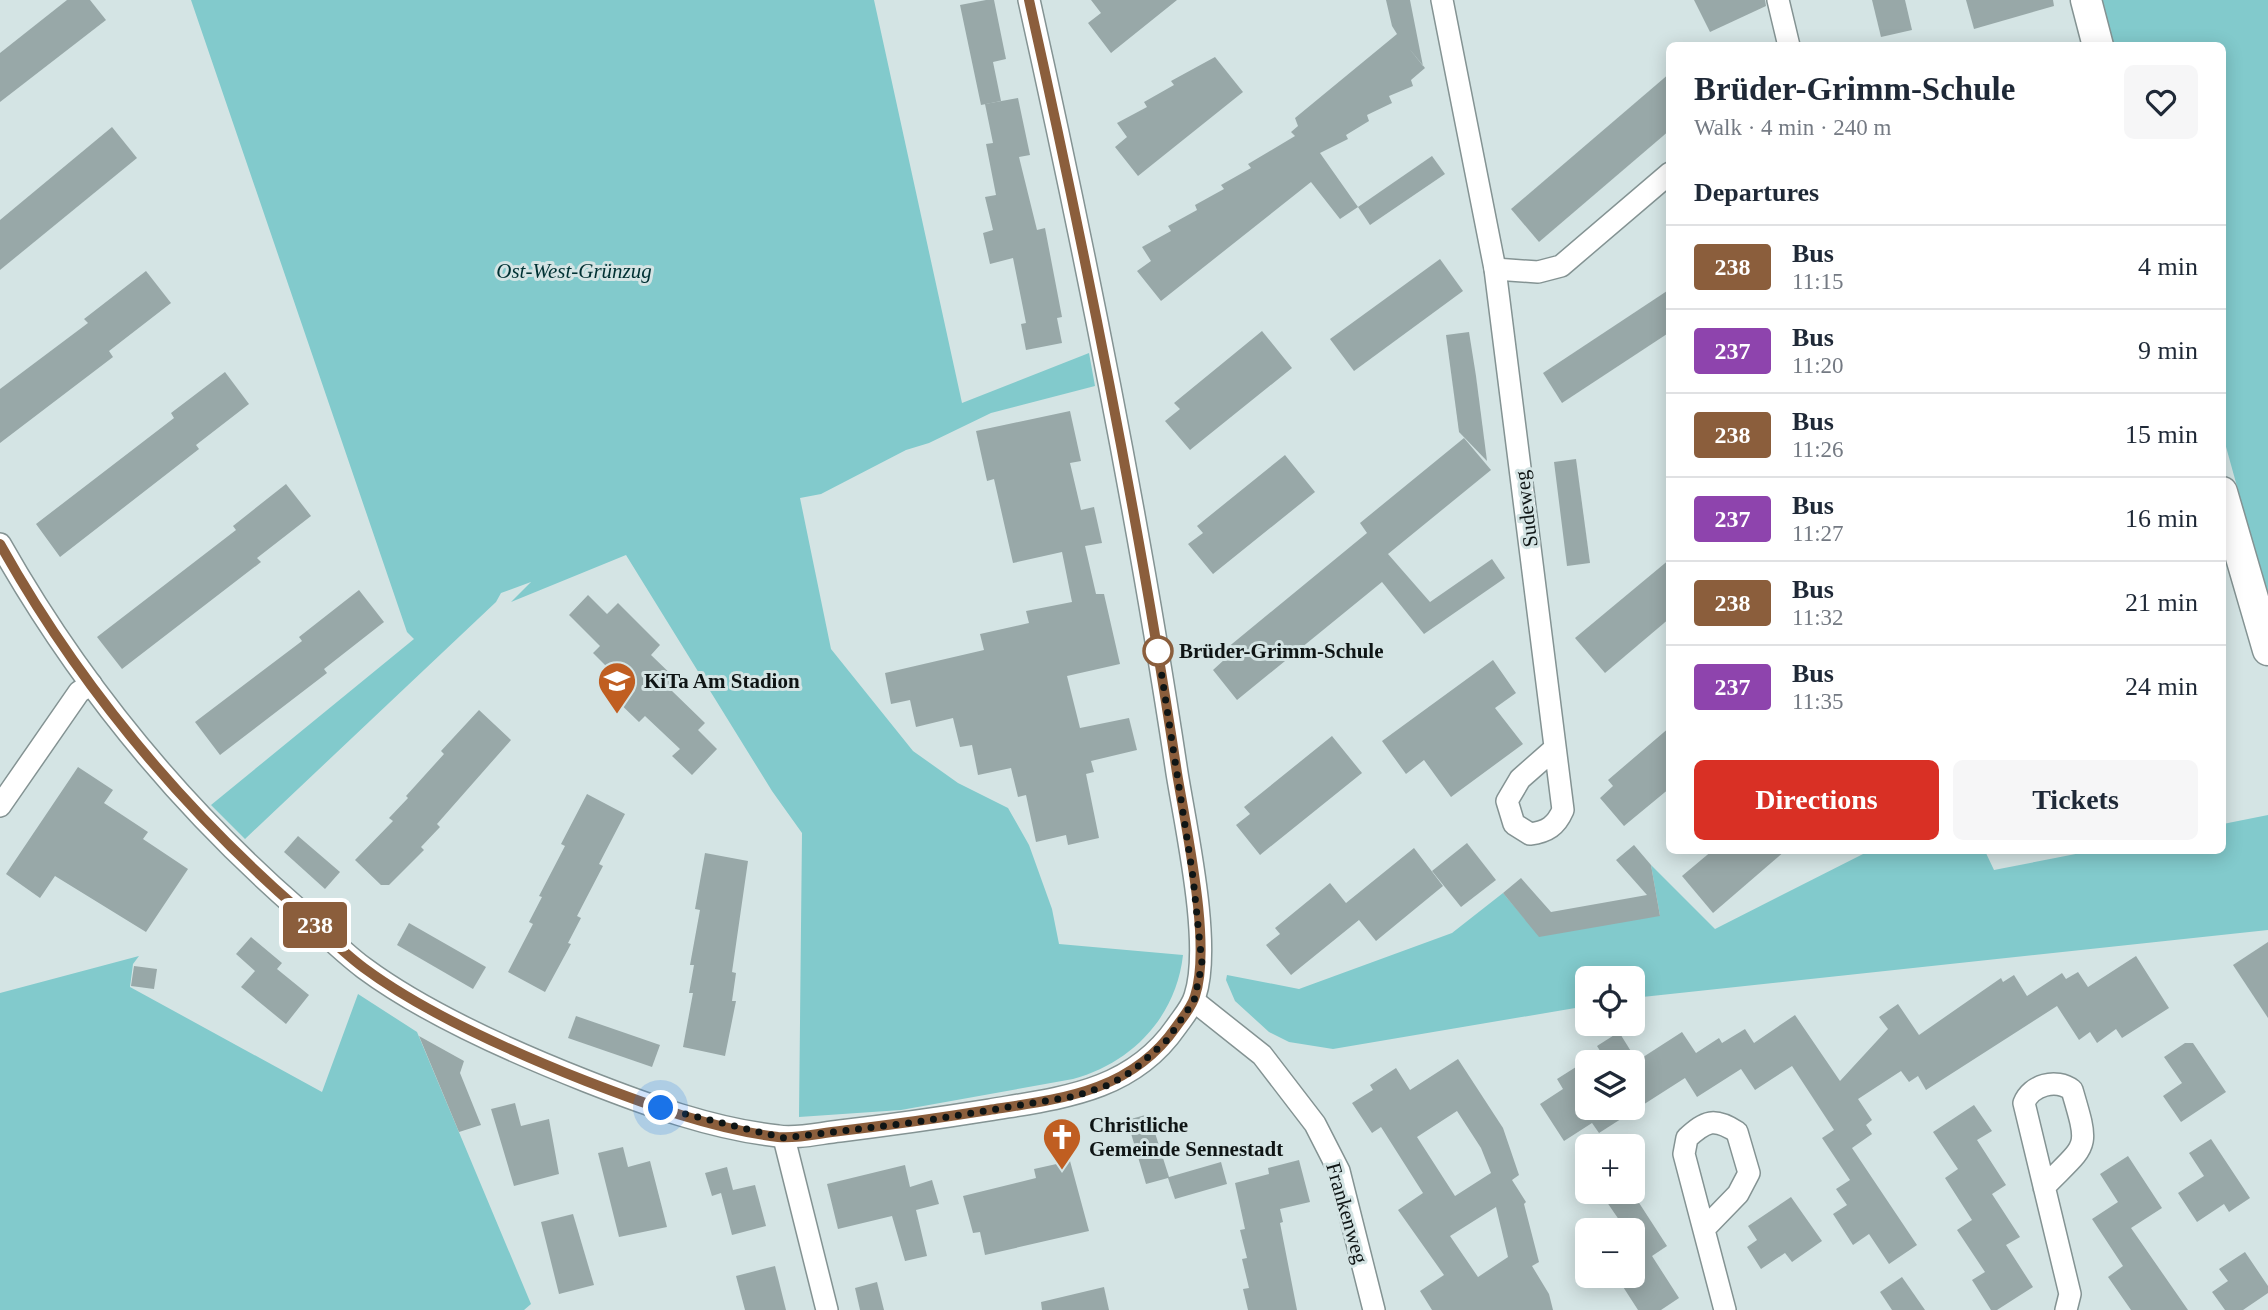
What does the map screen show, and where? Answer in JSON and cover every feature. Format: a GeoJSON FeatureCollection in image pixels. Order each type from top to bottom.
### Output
{"type":"FeatureCollection","features":[{"type":"Feature","properties":{"kind":"street"},"geometry":{"type":"LineString","coordinates":[[0,544],[28,593],[91,684],[179,794],[266,880],[365,968],[461,1026],[550,1067],[639,1102],[706,1121],[784,1138],[917,1122],[1086,1093],[1111,1084],[1134,1070],[1167,1040],[1194,1001],[1202,964],[1195,890],[1151,608],[1093,299],[1030,0]]}},
{"type":"Feature","properties":{"kind":"street","name":"Sudeweg"},"geometry":{"type":"LineString","coordinates":[[1442,0],[1495,269],[1555,749]]}},
{"type":"Feature","properties":{"kind":"street"},"geometry":{"type":"LineString","coordinates":[[1778,0],[1788,42]]}},
{"type":"Feature","properties":{"kind":"street"},"geometry":{"type":"LineString","coordinates":[[2086,0],[2097,42]]}},
{"type":"Feature","properties":{"kind":"street"},"geometry":{"type":"LineString","coordinates":[[1495,269],[1538,272],[1561,266],[1666,176]]}},
{"type":"Feature","properties":{"kind":"street"},"geometry":{"type":"LineString","coordinates":[[2226,506],[2268,650]]}},
{"type":"Feature","properties":{"kind":"street"},"geometry":{"type":"LineString","coordinates":[[0,806],[79,692],[91,684]]}},
{"type":"Feature","properties":{"kind":"street","name":"Frankenweg"},"geometry":{"type":"LineString","coordinates":[[1194,1001],[1262,1055],[1315,1124],[1339,1171],[1374,1310]]}},
{"type":"Feature","properties":{"kind":"street"},"geometry":{"type":"LineString","coordinates":[[1705,1228],[1738,1194],[1749,1173],[1737,1132],[1722,1122],[1702,1124],[1686,1138],[1684,1154],[1725,1310]]}},
{"type":"Feature","properties":{"kind":"street"},"geometry":{"type":"LineString","coordinates":[[784,1138],[827,1310]]}},
{"type":"Feature","properties":{"kind":"street"},"geometry":{"type":"LineString","coordinates":[[2045,1187],[2070,1294],[2066,1310]]}},
{"type":"Feature","properties":{"kind":"green space","name":"Ost-West-Grünzug"},"geometry":{"type":"Polygon","coordinates":[[[191,0],[874,0],[962,403],[1089,353],[1095,386],[991,413],[929,443],[906,450],[821,494],[800,498],[831,649],[913,751],[958,783],[1008,808],[1029,845],[1052,909],[1059,944],[1183,955],[1179,977],[1161,1017],[1132,1049],[1114,1062],[1073,1079],[901,1110],[799,1117],[802,833],[772,791],[626,555],[511,602],[531,582],[501,593],[496,602],[245,839],[211,805],[414,639],[407,632],[191,0]]]}},
{"type":"Feature","properties":{"kind":"green space"},"geometry":{"type":"Polygon","coordinates":[[[2101,0],[2268,0],[2268,598],[2226,447],[2226,42],[2112,42],[2101,0]]]}},
{"type":"Feature","properties":{"kind":"green space"},"geometry":{"type":"Polygon","coordinates":[[[2268,815],[2268,930],[1645,997],[1645,966],[1575,966],[1575,1008],[1333,1049],[1289,1042],[1269,1032],[1235,1001],[1226,980],[1227,975],[1299,989],[1452,933],[1503,893],[1525,919],[1660,916],[1651,865],[1715,929],[1863,854],[1986,854],[1994,870],[2076,854],[2226,854],[2226,823],[2268,815]]]}},
{"type":"Feature","properties":{"kind":"green space"},"geometry":{"type":"Polygon","coordinates":[[[139,956],[133,964],[130,987],[322,1092],[358,994],[417,1032],[531,1304],[524,1310],[0,1310],[0,993],[139,956]]]}},
{"type":"Feature","properties":{"kind":"building"},"geometry":{"type":"Polygon","coordinates":[[[67,0],[90,0],[106,20],[0,102],[0,53],[67,0]]]}},
{"type":"Feature","properties":{"kind":"building"},"geometry":{"type":"Polygon","coordinates":[[[994,0],[1006,59],[993,62],[1001,101],[981,105],[960,5],[994,0]]]}},
{"type":"Feature","properties":{"kind":"building"},"geometry":{"type":"Polygon","coordinates":[[[1091,0],[1177,0],[1111,53],[1088,23],[1101,13],[1091,0]]]}},
{"type":"Feature","properties":{"kind":"building"},"geometry":{"type":"Polygon","coordinates":[[[1386,0],[1410,0],[1425,68],[1411,80],[1413,86],[1389,96],[1392,103],[1367,115],[1369,121],[1346,135],[1348,139],[1320,153],[1358,207],[1340,219],[1311,182],[1161,301],[1137,271],[1151,261],[1142,247],[1171,231],[1168,226],[1197,210],[1195,205],[1224,189],[1221,185],[1251,168],[1248,164],[1295,136],[1291,132],[1298,126],[1295,118],[1397,34],[1392,26],[1386,0]]]}},
{"type":"Feature","properties":{"kind":"building"},"geometry":{"type":"Polygon","coordinates":[[[1694,0],[1765,0],[1766,6],[1710,32],[1694,0]]]}},
{"type":"Feature","properties":{"kind":"building"},"geometry":{"type":"Polygon","coordinates":[[[1872,0],[1905,0],[1912,30],[1881,37],[1872,0]]]}},
{"type":"Feature","properties":{"kind":"building"},"geometry":{"type":"Polygon","coordinates":[[[1966,0],[2053,0],[2054,6],[1974,29],[1966,0]]]}},
{"type":"Feature","properties":{"kind":"building"},"geometry":{"type":"Polygon","coordinates":[[[1215,57],[1243,92],[1138,176],[1115,147],[1127,137],[1117,123],[1147,107],[1144,102],[1174,85],[1171,81],[1215,57]]]}},
{"type":"Feature","properties":{"kind":"building"},"geometry":{"type":"Polygon","coordinates":[[[1666,76],[1666,133],[1539,242],[1511,209],[1666,76]]]}},
{"type":"Feature","properties":{"kind":"building"},"geometry":{"type":"Polygon","coordinates":[[[1018,98],[1030,155],[1019,157],[1037,230],[1045,228],[1062,317],[1057,318],[1062,343],[1026,350],[1021,324],[1026,323],[1013,258],[990,264],[983,233],[993,230],[985,197],[996,195],[986,144],[993,143],[985,104],[1018,98]]]}},
{"type":"Feature","properties":{"kind":"building"},"geometry":{"type":"Polygon","coordinates":[[[112,127],[137,158],[0,270],[0,220],[112,127]]]}},
{"type":"Feature","properties":{"kind":"building"},"geometry":{"type":"Polygon","coordinates":[[[1432,156],[1445,174],[1370,225],[1358,207],[1432,156]]]}},
{"type":"Feature","properties":{"kind":"building"},"geometry":{"type":"Polygon","coordinates":[[[1440,259],[1463,291],[1354,371],[1330,339],[1440,259]]]}},
{"type":"Feature","properties":{"kind":"building"},"geometry":{"type":"Polygon","coordinates":[[[146,271],[171,303],[109,351],[113,357],[0,443],[0,389],[88,323],[84,319],[146,271]]]}},
{"type":"Feature","properties":{"kind":"building"},"geometry":{"type":"Polygon","coordinates":[[[1666,292],[1666,335],[1562,403],[1543,373],[1666,292]]]}},
{"type":"Feature","properties":{"kind":"building"},"geometry":{"type":"Polygon","coordinates":[[[1262,331],[1292,368],[1190,450],[1165,421],[1180,409],[1174,403],[1262,331]]]}},
{"type":"Feature","properties":{"kind":"building"},"geometry":{"type":"Polygon","coordinates":[[[1469,332],[1487,461],[1459,432],[1446,335],[1469,332]]]}},
{"type":"Feature","properties":{"kind":"building"},"geometry":{"type":"Polygon","coordinates":[[[225,372],[249,404],[196,445],[199,449],[60,557],[36,524],[174,418],[171,413],[225,372]]]}},
{"type":"Feature","properties":{"kind":"building"},"geometry":{"type":"Polygon","coordinates":[[[1070,411],[1081,461],[1070,463],[1081,510],[1094,507],[1102,543],[1085,546],[1096,594],[1104,594],[1120,664],[1067,676],[1080,728],[1129,718],[1137,750],[1091,761],[1094,772],[1086,774],[1099,838],[1068,845],[1066,835],[1036,842],[1026,795],[1018,797],[1011,768],[978,775],[972,745],[960,747],[953,718],[916,727],[910,700],[891,704],[885,673],[984,650],[980,634],[1029,623],[1026,611],[1072,602],[1062,552],[1013,563],[994,479],[987,481],[976,431],[1070,411]]]}},
{"type":"Feature","properties":{"kind":"building"},"geometry":{"type":"Polygon","coordinates":[[[1464,438],[1491,470],[1388,554],[1430,602],[1492,559],[1505,578],[1424,634],[1382,582],[1237,700],[1213,670],[1225,659],[1221,653],[1367,533],[1360,523],[1464,438]]]}},
{"type":"Feature","properties":{"kind":"building"},"geometry":{"type":"Polygon","coordinates":[[[1285,455],[1315,492],[1213,574],[1188,544],[1203,533],[1197,526],[1285,455]]]}},
{"type":"Feature","properties":{"kind":"building"},"geometry":{"type":"Polygon","coordinates":[[[1576,459],[1590,563],[1567,566],[1554,462],[1576,459]]]}},
{"type":"Feature","properties":{"kind":"building"},"geometry":{"type":"Polygon","coordinates":[[[286,484],[311,516],[257,558],[261,562],[122,669],[97,637],[236,530],[233,526],[286,484]]]}},
{"type":"Feature","properties":{"kind":"building"},"geometry":{"type":"Polygon","coordinates":[[[1666,562],[1666,621],[1605,673],[1575,638],[1666,562]]]}},
{"type":"Feature","properties":{"kind":"building"},"geometry":{"type":"Polygon","coordinates":[[[359,590],[384,622],[324,669],[327,673],[220,755],[195,722],[302,641],[299,637],[359,590]]]}},
{"type":"Feature","properties":{"kind":"building"},"geometry":{"type":"Polygon","coordinates":[[[588,595],[607,614],[618,603],[660,645],[651,655],[679,682],[671,690],[705,723],[698,730],[717,749],[692,775],[672,756],[680,749],[645,716],[639,722],[610,694],[622,682],[593,653],[600,646],[569,615],[588,595]]]}},
{"type":"Feature","properties":{"kind":"building"},"geometry":{"type":"Polygon","coordinates":[[[1493,660],[1516,693],[1495,708],[1523,744],[1451,797],[1424,760],[1406,774],[1382,741],[1493,660]]]}},
{"type":"Feature","properties":{"kind":"building"},"geometry":{"type":"Polygon","coordinates":[[[479,710],[511,740],[437,824],[440,827],[421,847],[424,850],[389,885],[381,885],[355,860],[393,821],[389,818],[408,798],[406,796],[444,754],[441,751],[479,710]]]}},
{"type":"Feature","properties":{"kind":"building"},"geometry":{"type":"Polygon","coordinates":[[[1666,730],[1666,791],[1624,826],[1600,798],[1613,786],[1608,780],[1666,730]]]}},
{"type":"Feature","properties":{"kind":"building"},"geometry":{"type":"Polygon","coordinates":[[[1332,736],[1362,773],[1260,855],[1236,825],[1250,814],[1244,807],[1332,736]]]}},
{"type":"Feature","properties":{"kind":"building"},"geometry":{"type":"Polygon","coordinates":[[[78,767],[113,790],[104,803],[148,832],[143,839],[188,869],[146,932],[55,876],[40,898],[6,874],[78,767]]]}},
{"type":"Feature","properties":{"kind":"building"},"geometry":{"type":"Polygon","coordinates":[[[587,794],[625,814],[599,864],[603,866],[577,916],[581,918],[568,943],[571,944],[545,992],[508,972],[533,924],[529,922],[542,897],[539,896],[565,846],[561,844],[587,794]]]}},
{"type":"Feature","properties":{"kind":"building"},"geometry":{"type":"Polygon","coordinates":[[[298,836],[340,872],[325,889],[284,852],[298,836]]]}},
{"type":"Feature","properties":{"kind":"building"},"geometry":{"type":"Polygon","coordinates":[[[1467,843],[1496,880],[1461,907],[1432,871],[1467,843]]]}},
{"type":"Feature","properties":{"kind":"building"},"geometry":{"type":"Polygon","coordinates":[[[1634,845],[1651,865],[1660,916],[1539,937],[1503,893],[1521,878],[1551,912],[1647,895],[1616,860],[1634,845]]]}},
{"type":"Feature","properties":{"kind":"building"},"geometry":{"type":"Polygon","coordinates":[[[1414,848],[1443,886],[1376,941],[1359,920],[1291,975],[1266,945],[1280,934],[1275,928],[1330,883],[1346,903],[1414,848]]]}},
{"type":"Feature","properties":{"kind":"building"},"geometry":{"type":"Polygon","coordinates":[[[705,853],[748,861],[732,972],[736,973],[732,1001],[736,1001],[725,1056],[683,1047],[693,993],[689,993],[694,965],[690,965],[700,910],[695,909],[705,853]]]}},
{"type":"Feature","properties":{"kind":"building"},"geometry":{"type":"Polygon","coordinates":[[[1708,854],[1781,854],[1713,913],[1682,876],[1708,854]]]}},
{"type":"Feature","properties":{"kind":"building"},"geometry":{"type":"Polygon","coordinates":[[[409,923],[486,967],[473,989],[397,945],[409,923]]]}},
{"type":"Feature","properties":{"kind":"building"},"geometry":{"type":"Polygon","coordinates":[[[251,937],[282,963],[277,969],[309,995],[286,1024],[241,987],[255,971],[236,954],[251,937]]]}},
{"type":"Feature","properties":{"kind":"building"},"geometry":{"type":"Polygon","coordinates":[[[2268,942],[2268,1018],[2233,965],[2268,942]]]}},
{"type":"Feature","properties":{"kind":"building"},"geometry":{"type":"Polygon","coordinates":[[[2136,956],[2169,1008],[2122,1038],[2116,1029],[2097,1043],[2090,1032],[2079,1040],[2057,1006],[1926,1090],[1918,1076],[1909,1082],[1901,1071],[1858,1099],[1872,1120],[1866,1125],[1872,1134],[1852,1148],[1917,1245],[1889,1264],[1869,1234],[1853,1245],[1833,1214],[1847,1205],[1836,1189],[1850,1180],[1822,1138],[1834,1130],[1792,1066],[1755,1090],[1741,1069],[1697,1097],[1685,1078],[1645,1104],[1645,1056],[1682,1032],[1696,1053],[1719,1038],[1722,1043],[1745,1029],[1754,1043],[1795,1015],[1840,1081],[1888,1029],[1879,1017],[1898,1004],[1919,1035],[2001,978],[2003,982],[2014,975],[2027,996],[2062,973],[2066,979],[2078,972],[2088,987],[2136,956]]]}},
{"type":"Feature","properties":{"kind":"building"},"geometry":{"type":"Polygon","coordinates":[[[134,966],[157,969],[154,989],[131,986],[134,966]]]}},
{"type":"Feature","properties":{"kind":"building"},"geometry":{"type":"Polygon","coordinates":[[[576,1016],[660,1045],[652,1067],[568,1038],[576,1016]]]}},
{"type":"Feature","properties":{"kind":"building"},"geometry":{"type":"Polygon","coordinates":[[[419,1036],[464,1061],[460,1073],[481,1125],[459,1132],[419,1036]]]}},
{"type":"Feature","properties":{"kind":"building"},"geometry":{"type":"Polygon","coordinates":[[[1613,1036],[1621,1036],[1630,1050],[1600,1050],[1597,1046],[1613,1036]]]}},
{"type":"Feature","properties":{"kind":"building"},"geometry":{"type":"Polygon","coordinates":[[[2185,1043],[2193,1043],[2226,1092],[2181,1122],[2163,1096],[2182,1083],[2164,1057],[2185,1043]]]}},
{"type":"Feature","properties":{"kind":"building"},"geometry":{"type":"Polygon","coordinates":[[[1458,1059],[1503,1128],[1519,1175],[1512,1180],[1526,1202],[1524,1204],[1539,1262],[1532,1266],[1549,1294],[1553,1310],[1432,1310],[1420,1291],[1444,1275],[1398,1210],[1423,1193],[1381,1127],[1372,1133],[1352,1103],[1373,1090],[1370,1085],[1396,1068],[1410,1090],[1458,1059]],[[1457,1111],[1417,1137],[1455,1196],[1491,1173],[1481,1148],[1457,1111]],[[1496,1207],[1450,1236],[1478,1277],[1508,1257],[1496,1207]]]}},
{"type":"Feature","properties":{"kind":"building"},"geometry":{"type":"Polygon","coordinates":[[[1575,1068],[1575,1120],[1619,1120],[1599,1133],[1592,1123],[1564,1141],[1540,1104],[1563,1089],[1557,1079],[1575,1068]]]}},
{"type":"Feature","properties":{"kind":"building"},"geometry":{"type":"Polygon","coordinates":[[[515,1103],[521,1126],[549,1119],[559,1174],[514,1186],[491,1109],[515,1103]]]}},
{"type":"Feature","properties":{"kind":"building"},"geometry":{"type":"Polygon","coordinates":[[[1974,1105],[1992,1131],[1977,1140],[2006,1185],[1992,1194],[2020,1237],[2006,1245],[2033,1287],[1997,1310],[1991,1310],[1972,1280],[1985,1272],[1957,1230],[1972,1220],[1945,1178],[1958,1169],[1933,1132],[1974,1105]]]}},
{"type":"Feature","properties":{"kind":"building"},"geometry":{"type":"Polygon","coordinates":[[[1149,1114],[1169,1177],[1221,1162],[1227,1184],[1175,1199],[1168,1178],[1146,1184],[1127,1120],[1149,1114]]]}},
{"type":"Feature","properties":{"kind":"building"},"geometry":{"type":"Polygon","coordinates":[[[2211,1139],[2250,1198],[2229,1212],[2224,1204],[2197,1222],[2178,1193],[2204,1176],[2189,1153],[2211,1139]]]}},
{"type":"Feature","properties":{"kind":"building"},"geometry":{"type":"Polygon","coordinates":[[[623,1147],[628,1167],[650,1161],[667,1227],[619,1237],[598,1153],[623,1147]]]}},
{"type":"Feature","properties":{"kind":"building"},"geometry":{"type":"Polygon","coordinates":[[[2128,1156],[2162,1208],[2131,1228],[2188,1310],[2131,1310],[2108,1277],[2123,1266],[2092,1219],[2118,1202],[2100,1174],[2128,1156]]]}},
{"type":"Feature","properties":{"kind":"building"},"geometry":{"type":"Polygon","coordinates":[[[1299,1160],[1310,1202],[1280,1209],[1283,1222],[1280,1223],[1297,1310],[1248,1310],[1243,1289],[1249,1288],[1242,1259],[1247,1258],[1240,1230],[1245,1229],[1235,1183],[1269,1174],[1268,1168],[1299,1160]]]}},
{"type":"Feature","properties":{"kind":"building"},"geometry":{"type":"Polygon","coordinates":[[[1070,1161],[1089,1231],[985,1255],[980,1232],[973,1233],[963,1196],[1036,1178],[1034,1169],[1070,1161]]]}},
{"type":"Feature","properties":{"kind":"building"},"geometry":{"type":"Polygon","coordinates":[[[905,1165],[910,1187],[932,1180],[939,1204],[916,1210],[927,1256],[905,1261],[892,1216],[838,1229],[827,1184],[905,1165]]]}},
{"type":"Feature","properties":{"kind":"building"},"geometry":{"type":"Polygon","coordinates":[[[727,1167],[733,1190],[755,1185],[766,1226],[732,1235],[721,1193],[712,1196],[705,1173],[727,1167]]]}},
{"type":"Feature","properties":{"kind":"building"},"geometry":{"type":"Polygon","coordinates":[[[1791,1197],[1822,1241],[1792,1262],[1785,1253],[1761,1269],[1747,1247],[1757,1240],[1748,1226],[1791,1197]]]}},
{"type":"Feature","properties":{"kind":"building"},"geometry":{"type":"Polygon","coordinates":[[[1608,1204],[1640,1204],[1667,1246],[1652,1256],[1679,1298],[1661,1310],[1638,1310],[1624,1288],[1645,1288],[1645,1218],[1618,1218],[1608,1204]]]}},
{"type":"Feature","properties":{"kind":"building"},"geometry":{"type":"Polygon","coordinates":[[[573,1214],[594,1285],[559,1294],[541,1222],[573,1214]]]}},
{"type":"Feature","properties":{"kind":"building"},"geometry":{"type":"Polygon","coordinates":[[[2245,1252],[2268,1286],[2268,1293],[2243,1310],[2225,1310],[2212,1292],[2228,1281],[2219,1269],[2245,1252]]]}},
{"type":"Feature","properties":{"kind":"building"},"geometry":{"type":"Polygon","coordinates":[[[775,1266],[786,1310],[745,1310],[736,1276],[775,1266]]]}},
{"type":"Feature","properties":{"kind":"building"},"geometry":{"type":"Polygon","coordinates":[[[1902,1277],[1925,1310],[1892,1310],[1880,1292],[1902,1277]]]}},
{"type":"Feature","properties":{"kind":"building"},"geometry":{"type":"Polygon","coordinates":[[[877,1282],[884,1310],[860,1310],[855,1288],[877,1282]]]}},
{"type":"Feature","properties":{"kind":"building"},"geometry":{"type":"Polygon","coordinates":[[[1104,1287],[1109,1310],[1042,1310],[1041,1302],[1104,1287]]]}},
{"type":"Feature","properties":{"kind":"bus line","name":"238"},"geometry":{"type":"LineString","coordinates":[[0,544],[28,593],[91,684],[179,794],[286,899],[365,968],[461,1026],[550,1067],[639,1102],[706,1121],[784,1138],[917,1122],[1076,1096],[1111,1084],[1134,1070],[1167,1040],[1194,1001],[1202,964],[1193,877],[1151,608],[1093,302],[1029,0]]}},
{"type":"Feature","properties":{"kind":"place","name":"Brüder-Grimm-Schule"},"geometry":{"type":"Point","coordinates":[1158,651]}},
{"type":"Feature","properties":{"kind":"place","name":"KiTa Am Stadion"},"geometry":{"type":"Point","coordinates":[617,715]}},
{"type":"Feature","properties":{"kind":"place","name":"Christliche Gemeinde Sennestadt"},"geometry":{"type":"Point","coordinates":[1062,1171]}},
{"type":"Feature","properties":{"kind":"route"},"geometry":{"type":"LineString","coordinates":[[661,1108],[784,1138],[917,1122],[1076,1096],[1111,1084],[1134,1070],[1167,1040],[1194,1001],[1202,964],[1193,877],[1158,651]]}}]}
